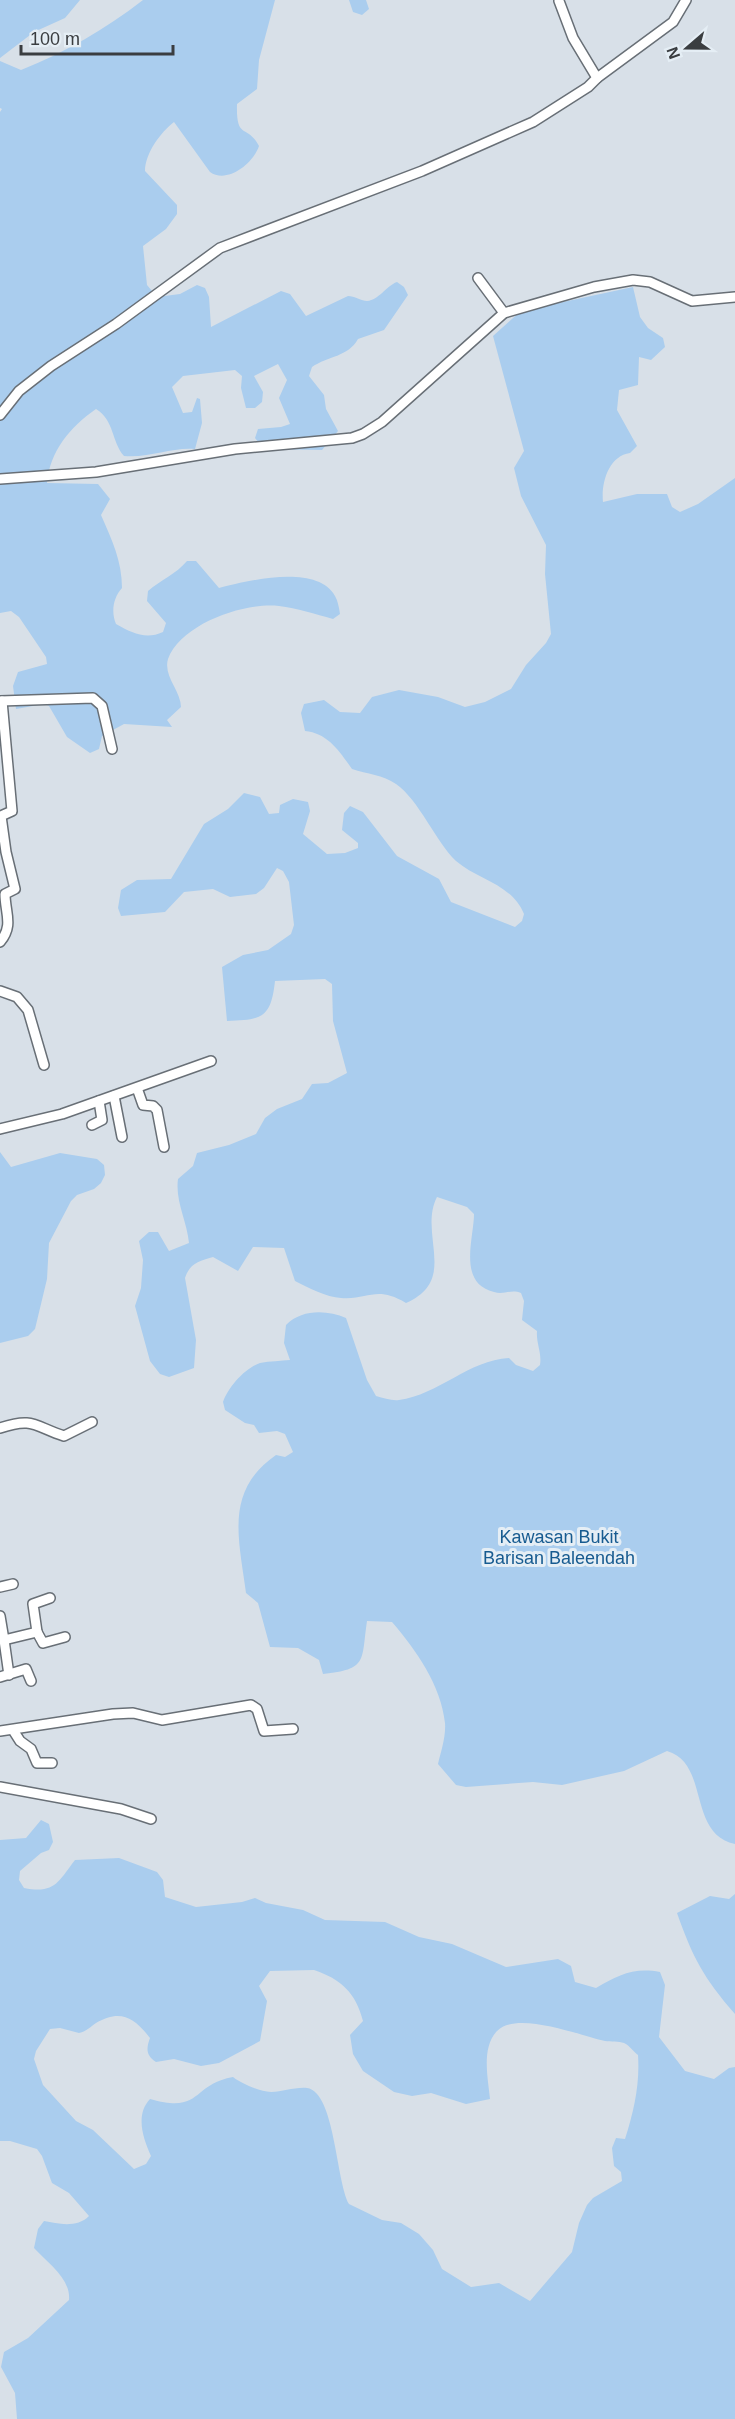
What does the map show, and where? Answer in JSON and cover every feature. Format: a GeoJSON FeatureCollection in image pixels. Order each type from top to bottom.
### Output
{"type":"FeatureCollection","features":[{"type":"Feature","properties":{"kind":"street"},"geometry":{"type":"LineString","coordinates":[[0,415],[19,391],[51,366],[116,324],[220,248],[422,171],[533,122],[588,87],[673,22],[686,0]]}},
{"type":"Feature","properties":{"kind":"street"},"geometry":{"type":"LineString","coordinates":[[559,1],[573,38],[597,78]]}},
{"type":"Feature","properties":{"kind":"street"},"geometry":{"type":"LineString","coordinates":[[478,278],[504,313]]}},
{"type":"Feature","properties":{"kind":"street"},"geometry":{"type":"LineString","coordinates":[[0,479],[96,472],[235,449],[363,434],[390,415],[504,313],[594,287],[633,280],[650,282],[695,302],[735,297]]}},
{"type":"Feature","properties":{"kind":"street"},"geometry":{"type":"LineString","coordinates":[[0,942],[6,934],[10,920],[5,894],[15,889],[6,852],[1,816],[12,811],[1,701],[93,698],[102,706],[112,749]]}},
{"type":"Feature","properties":{"kind":"street"},"geometry":{"type":"LineString","coordinates":[[0,991],[17,997],[28,1010],[44,1065]]}},
{"type":"Feature","properties":{"kind":"street"},"geometry":{"type":"LineString","coordinates":[[0,1129],[62,1114],[211,1061]]}},
{"type":"Feature","properties":{"kind":"street"},"geometry":{"type":"LineString","coordinates":[[137,1088],[143,1105],[153,1106],[156,1110],[164,1146]]}},
{"type":"Feature","properties":{"kind":"street"},"geometry":{"type":"LineString","coordinates":[[114,1096],[122,1137]]}},
{"type":"Feature","properties":{"kind":"street"},"geometry":{"type":"LineString","coordinates":[[92,1125],[102,1120],[99,1101]]}},
{"type":"Feature","properties":{"kind":"street"},"geometry":{"type":"LineString","coordinates":[[0,1428],[24,1421],[68,1435],[93,1422]]}},
{"type":"Feature","properties":{"kind":"street"},"geometry":{"type":"LineString","coordinates":[[0,1587],[13,1584]]}},
{"type":"Feature","properties":{"kind":"street"},"geometry":{"type":"LineString","coordinates":[[50,1598],[33,1604],[37,1632],[44,1643],[65,1637]]}},
{"type":"Feature","properties":{"kind":"street"},"geometry":{"type":"LineString","coordinates":[[0,1616],[4,1640],[4,1676],[26,1669],[31,1681]]}},
{"type":"Feature","properties":{"kind":"street"},"geometry":{"type":"LineString","coordinates":[[4,1640],[37,1632]]}},
{"type":"Feature","properties":{"kind":"street"},"geometry":{"type":"LineString","coordinates":[[0,1731],[113,1714],[133,1713],[162,1720],[251,1705],[258,1709],[264,1731],[293,1729]]}},
{"type":"Feature","properties":{"kind":"street"},"geometry":{"type":"LineString","coordinates":[[13,1730],[20,1741],[31,1749],[37,1763],[52,1763]]}},
{"type":"Feature","properties":{"kind":"street"},"geometry":{"type":"LineString","coordinates":[[0,1787],[121,1809],[151,1819]]}},
{"type":"Feature","properties":{"kind":"green space"},"geometry":{"type":"Polygon","coordinates":[[[0,0],[80,0],[65,18],[34,32],[0,58],[0,0]]]}},
{"type":"Feature","properties":{"kind":"green space"},"geometry":{"type":"Polygon","coordinates":[[[143,0],[275,0],[259,60],[257,89],[237,104],[238,123],[255,139],[259,146],[256,153],[239,170],[224,176],[217,175],[210,172],[174,122],[159,137],[148,157],[145,171],[177,205],[177,214],[166,229],[143,246],[147,285],[157,297],[180,294],[197,285],[205,288],[209,297],[211,327],[281,291],[290,294],[306,316],[348,296],[365,301],[371,300],[397,282],[404,287],[408,295],[384,330],[358,339],[343,353],[312,367],[309,376],[324,395],[326,409],[338,431],[322,450],[264,449],[255,438],[258,429],[290,424],[279,398],[287,380],[278,364],[254,376],[263,392],[262,402],[255,408],[246,408],[241,388],[242,376],[235,370],[183,376],[172,387],[183,413],[192,412],[197,398],[200,399],[202,423],[195,449],[124,456],[107,419],[96,409],[63,441],[52,460],[47,483],[98,484],[110,499],[101,515],[120,569],[122,588],[113,610],[116,624],[133,633],[151,635],[163,632],[166,623],[147,601],[148,591],[187,561],[196,561],[219,588],[280,577],[313,580],[326,586],[335,596],[340,614],[333,619],[292,608],[265,606],[232,612],[200,626],[186,635],[168,659],[168,671],[181,707],[167,720],[172,727],[124,724],[102,736],[99,749],[90,753],[67,737],[49,706],[44,704],[16,709],[13,686],[18,672],[47,664],[46,657],[19,617],[11,611],[0,613],[0,112],[2,109],[0,108],[0,61],[21,70],[38,63],[84,40],[143,0]]]}},
{"type":"Feature","properties":{"kind":"green space"},"geometry":{"type":"Polygon","coordinates":[[[349,0],[366,0],[369,9],[362,15],[353,12],[349,0]]]}},
{"type":"Feature","properties":{"kind":"green space","name":"Kawasan Bukit Barisan Baleendah"},"geometry":{"type":"Polygon","coordinates":[[[633,287],[640,317],[648,328],[663,338],[665,347],[651,360],[639,357],[638,385],[619,390],[617,410],[637,446],[630,453],[617,459],[608,471],[603,486],[603,502],[637,494],[667,494],[672,507],[680,512],[698,504],[735,478],[735,1844],[720,1838],[710,1827],[689,1769],[680,1758],[667,1751],[624,1771],[562,1785],[533,1782],[466,1787],[456,1785],[438,1764],[445,1723],[443,1709],[433,1682],[410,1644],[392,1622],[367,1621],[360,1661],[348,1669],[323,1674],[319,1660],[298,1648],[270,1647],[258,1603],[246,1593],[239,1535],[242,1500],[248,1484],[259,1469],[276,1455],[285,1457],[293,1452],[285,1434],[277,1431],[259,1433],[254,1425],[245,1423],[225,1410],[223,1402],[238,1379],[254,1365],[290,1360],[284,1343],[286,1325],[292,1320],[299,1316],[323,1312],[346,1318],[367,1380],[376,1396],[391,1400],[413,1397],[427,1392],[494,1360],[509,1358],[516,1365],[533,1371],[540,1365],[537,1331],[522,1320],[524,1301],[521,1293],[494,1292],[483,1287],[475,1279],[470,1259],[474,1214],[467,1207],[437,1197],[432,1211],[434,1269],[431,1282],[422,1293],[406,1303],[387,1295],[373,1294],[341,1298],[312,1289],[295,1281],[284,1248],[253,1247],[238,1271],[213,1257],[196,1263],[185,1278],[196,1340],[194,1368],[169,1377],[160,1374],[150,1361],[135,1306],[141,1288],[143,1260],[139,1241],[149,1232],[158,1232],[169,1251],[189,1243],[178,1195],[178,1179],[193,1166],[197,1153],[229,1145],[256,1134],[265,1118],[277,1109],[302,1099],[312,1084],[328,1083],[347,1073],[333,1021],[332,984],[325,979],[275,981],[271,1003],[263,1014],[249,1020],[227,1021],[222,967],[243,955],[268,950],[291,934],[294,925],[289,882],[283,871],[277,868],[264,888],[256,894],[230,897],[213,889],[184,892],[165,912],[121,916],[118,908],[121,890],[137,880],[171,879],[204,824],[228,809],[244,793],[260,797],[269,814],[279,813],[280,805],[293,799],[308,802],[310,811],[303,834],[327,854],[345,853],[358,848],[358,843],[342,830],[344,813],[350,806],[363,812],[397,856],[439,879],[451,902],[515,927],[522,921],[524,914],[519,904],[503,889],[456,861],[404,791],[386,779],[352,769],[327,739],[305,731],[301,713],[304,704],[324,700],[340,712],[360,713],[372,697],[399,690],[438,697],[465,707],[485,702],[511,689],[526,665],[551,634],[545,574],[546,545],[521,496],[514,468],[524,451],[493,336],[521,311],[633,287]]]}},
{"type":"Feature","properties":{"kind":"green space"},"geometry":{"type":"Polygon","coordinates":[[[0,1152],[11,1167],[60,1153],[97,1159],[104,1165],[105,1175],[94,1189],[77,1195],[71,1201],[49,1243],[47,1279],[35,1329],[28,1336],[0,1343],[0,1152]]]}},
{"type":"Feature","properties":{"kind":"green space"},"geometry":{"type":"Polygon","coordinates":[[[41,1820],[49,1824],[53,1842],[49,1850],[41,1853],[20,1871],[19,1880],[24,1888],[43,1889],[55,1885],[75,1860],[119,1858],[157,1872],[163,1880],[165,1897],[196,1907],[242,1902],[255,1898],[266,1903],[303,1910],[325,1920],[385,1922],[419,1937],[452,1944],[506,1967],[558,1959],[571,1966],[575,1982],[596,1988],[634,1971],[660,1972],[665,1985],[659,2037],[685,2071],[714,2079],[729,2068],[735,2067],[735,2419],[17,2419],[15,2393],[1,2367],[4,2352],[28,2338],[69,2300],[69,2292],[62,2278],[34,2248],[38,2229],[44,2221],[73,2224],[89,2216],[69,2193],[52,2183],[37,2149],[10,2141],[0,2141],[0,1840],[26,1838],[41,1820]],[[314,1970],[270,1971],[259,1986],[267,2001],[260,2041],[219,2063],[201,2066],[174,2059],[156,2062],[148,2052],[150,2038],[132,2020],[119,2016],[112,2016],[79,2033],[60,2028],[50,2029],[36,2051],[34,2059],[43,2085],[76,2121],[93,2130],[134,2169],[146,2164],[151,2156],[142,2127],[145,2105],[150,2099],[167,2103],[188,2101],[209,2086],[233,2077],[251,2087],[266,2091],[307,2088],[316,2093],[324,2105],[349,2204],[382,2220],[401,2223],[419,2234],[433,2250],[442,2269],[471,2287],[499,2283],[530,2301],[572,2252],[579,2223],[587,2205],[593,2198],[622,2181],[621,2172],[614,2166],[612,2148],[616,2138],[625,2139],[634,2108],[638,2055],[622,2042],[605,2041],[550,2026],[519,2023],[506,2025],[492,2038],[487,2054],[490,2099],[466,2104],[431,2093],[412,2096],[394,2092],[363,2071],[353,2054],[350,2035],[363,2021],[360,2011],[346,1988],[314,1970]]]}},
{"type":"Feature","properties":{"kind":"green space"},"geometry":{"type":"Polygon","coordinates":[[[735,1894],[735,2014],[700,1967],[677,1913],[710,1896],[729,1899],[735,1894]]]}}]}
